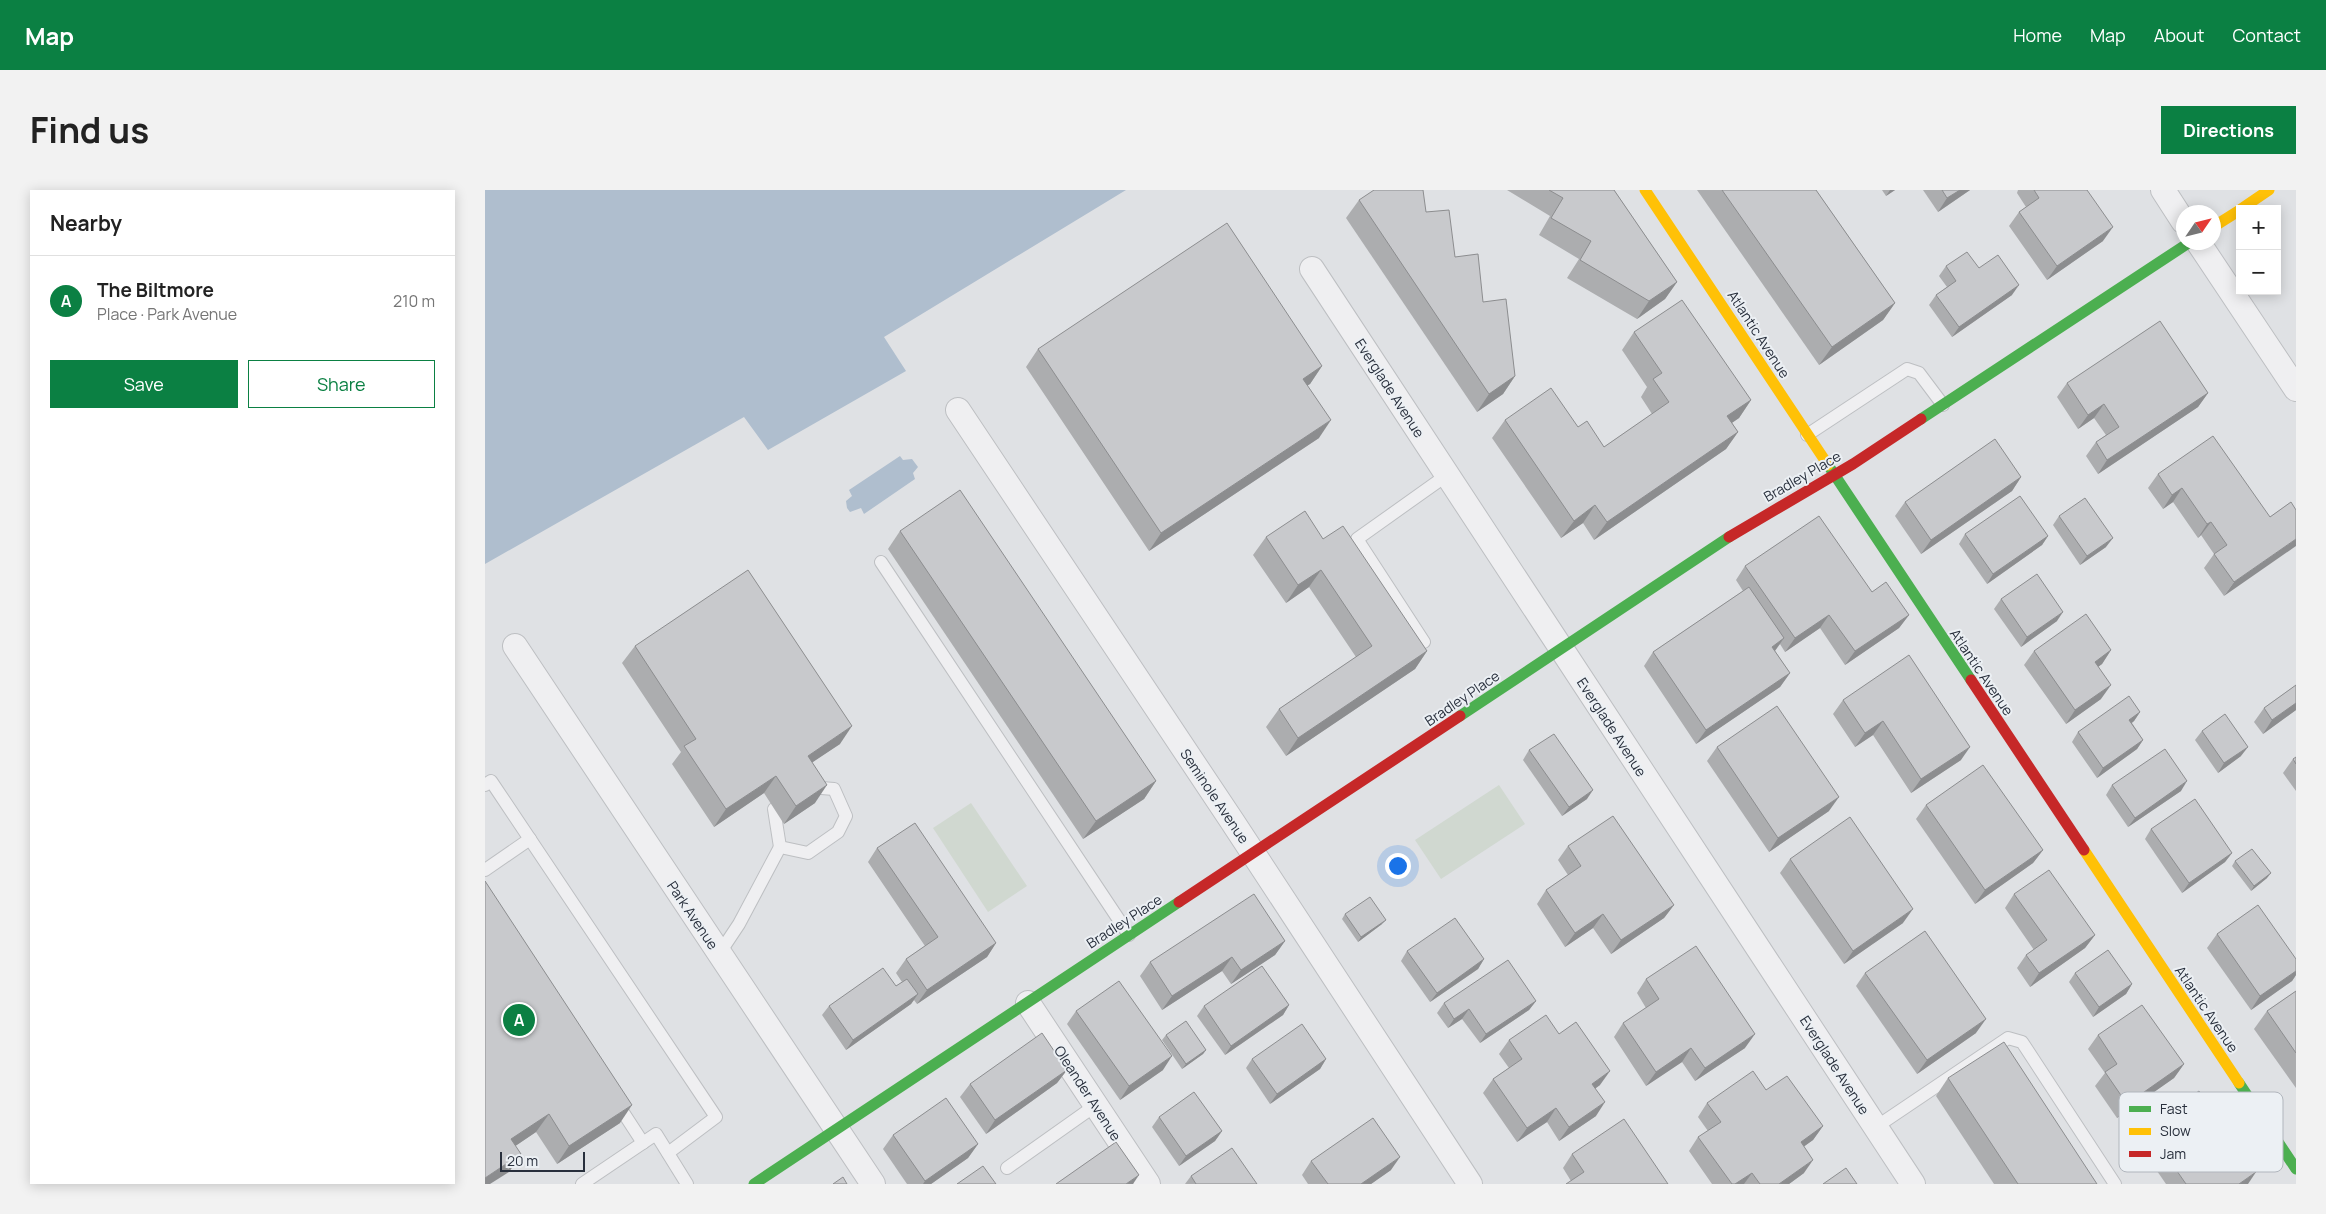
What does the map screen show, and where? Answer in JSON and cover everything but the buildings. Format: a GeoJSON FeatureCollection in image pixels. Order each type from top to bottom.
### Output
{"type":"FeatureCollection","features":[{"type":"Feature","properties":{"kind":"street","name":"Atlantic Avenue"},"geometry":{"type":"LineString","coordinates":[[1645,190],[2244,1092]]}},
{"type":"Feature","properties":{"kind":"street"},"geometry":{"type":"LineString","coordinates":[[2163,190],[2176,210]]}},
{"type":"Feature","properties":{"kind":"street"},"geometry":{"type":"LineString","coordinates":[[2246,205],[2269,190]]}},
{"type":"Feature","properties":{"kind":"street"},"geometry":{"type":"LineString","coordinates":[[2221,222],[2236,212]]}},
{"type":"Feature","properties":{"kind":"street","name":"Bradley Place"},"geometry":{"type":"LineString","coordinates":[[754,1184],[1755,520],[1833,475],[1943,406],[2179,250]]}},
{"type":"Feature","properties":{"kind":"street"},"geometry":{"type":"LineString","coordinates":[[2203,250],[2296,389]]}},
{"type":"Feature","properties":{"kind":"street","name":"Everglade Avenue"},"geometry":{"type":"LineString","coordinates":[[1312,269],[1913,1184]]}},
{"type":"Feature","properties":{"kind":"street","name":"Seminole Avenue"},"geometry":{"type":"LineString","coordinates":[[958,410],[1254,854],[1470,1184]]}},
{"type":"Feature","properties":{"kind":"street","name":"Park Avenue"},"geometry":{"type":"LineString","coordinates":[[515,646],[873,1184]]}},
{"type":"Feature","properties":{"kind":"street","name":"Oleander Avenue"},"geometry":{"type":"LineString","coordinates":[[1028,1003],[1148,1184]]}},
{"type":"Feature","properties":{"kind":"street","name":"Atlantic Avenue"},"geometry":{"type":"LineString","coordinates":[[2283,1150],[2296,1170]]}},
{"type":"Feature","properties":{"kind":"lane"},"geometry":{"type":"LineString","coordinates":[[1807,434],[1907,369],[1919,373],[1943,406]]}},
{"type":"Feature","properties":{"kind":"lane"},"geometry":{"type":"LineString","coordinates":[[1424,642],[1357,540],[1447,475]]}},
{"type":"Feature","properties":{"kind":"lane"},"geometry":{"type":"LineString","coordinates":[[881,562],[1129,935]]}},
{"type":"Feature","properties":{"kind":"lane"},"geometry":{"type":"LineString","coordinates":[[485,785],[491,781],[716,1117],[668,1154]]}},
{"type":"Feature","properties":{"kind":"lane"},"geometry":{"type":"LineString","coordinates":[[780,847],[808,852],[838,832],[846,816],[834,789],[804,786]]}},
{"type":"Feature","properties":{"kind":"lane"},"geometry":{"type":"LineString","coordinates":[[719,954],[739,924],[780,847],[775,809]]}},
{"type":"Feature","properties":{"kind":"lane"},"geometry":{"type":"LineString","coordinates":[[485,870],[530,839]]}},
{"type":"Feature","properties":{"kind":"lane"},"geometry":{"type":"LineString","coordinates":[[1876,1127],[2009,1038],[2022,1042],[2115,1184]]}},
{"type":"Feature","properties":{"kind":"lane"},"geometry":{"type":"LineString","coordinates":[[611,1094],[643,1143]]}},
{"type":"Feature","properties":{"kind":"lane"},"geometry":{"type":"LineString","coordinates":[[1007,1168],[1096,1105]]}},
{"type":"Feature","properties":{"kind":"lane"},"geometry":{"type":"LineString","coordinates":[[582,1184],[656,1134],[687,1184]]}},
{"type":"Feature","properties":{"kind":"shaded area"},"geometry":{"type":"Polygon","coordinates":[[[1499,785],[1525,824],[1441,879],[1415,840],[1499,785]]]}},
{"type":"Feature","properties":{"kind":"shaded area"},"geometry":{"type":"Polygon","coordinates":[[[971,803],[1027,886],[988,912],[933,828],[971,803]]]}},
{"type":"Feature","properties":{"kind":"water"},"geometry":{"type":"Polygon","coordinates":[[[485,190],[1126,190],[884,337],[906,371],[768,450],[744,417],[485,564],[485,190]]]}},
{"type":"Feature","properties":{"kind":"water"},"geometry":{"type":"Polygon","coordinates":[[[900,456],[903,460],[912,459],[918,467],[913,473],[915,479],[864,514],[861,508],[850,512],[846,501],[852,496],[849,490],[900,456]]]}},
{"type":"Feature","properties":{"kind":"traffic: fast"},"geometry":{"type":"LineString","coordinates":[[1921,419],[2178,250]]}},
{"type":"Feature","properties":{"kind":"traffic: fast"},"geometry":{"type":"LineString","coordinates":[[1828,465],[1971,680]]}},
{"type":"Feature","properties":{"kind":"traffic: fast"},"geometry":{"type":"LineString","coordinates":[[1460,716],[1729,537]]}},
{"type":"Feature","properties":{"kind":"traffic: fast"},"geometry":{"type":"LineString","coordinates":[[754,1184],[1179,902]]}},
{"type":"Feature","properties":{"kind":"traffic: fast"},"geometry":{"type":"LineString","coordinates":[[2239,1083],[2245,1092]]}},
{"type":"Feature","properties":{"kind":"traffic: fast"},"geometry":{"type":"LineString","coordinates":[[2283,1149],[2296,1169]]}},
{"type":"Feature","properties":{"kind":"traffic: slow"},"geometry":{"type":"LineString","coordinates":[[1645,190],[1828,465]]}},
{"type":"Feature","properties":{"kind":"traffic: slow"},"geometry":{"type":"LineString","coordinates":[[2247,205],[2269,190]]}},
{"type":"Feature","properties":{"kind":"traffic: slow"},"geometry":{"type":"LineString","coordinates":[[2221,222],[2236,213]]}},
{"type":"Feature","properties":{"kind":"traffic: slow"},"geometry":{"type":"LineString","coordinates":[[2084,850],[2239,1083]]}},
{"type":"Feature","properties":{"kind":"traffic: jam"},"geometry":{"type":"LineString","coordinates":[[1729,537],[1853,464],[1921,419]]}},
{"type":"Feature","properties":{"kind":"traffic: jam"},"geometry":{"type":"LineString","coordinates":[[1971,680],[2084,850]]}},
{"type":"Feature","properties":{"kind":"traffic: jam"},"geometry":{"type":"LineString","coordinates":[[1179,902],[1460,716]]}},
{"type":"Feature","properties":{"kind":"place","name":"The Biltmore"},"geometry":{"type":"Point","coordinates":[519,1020]}}]}
